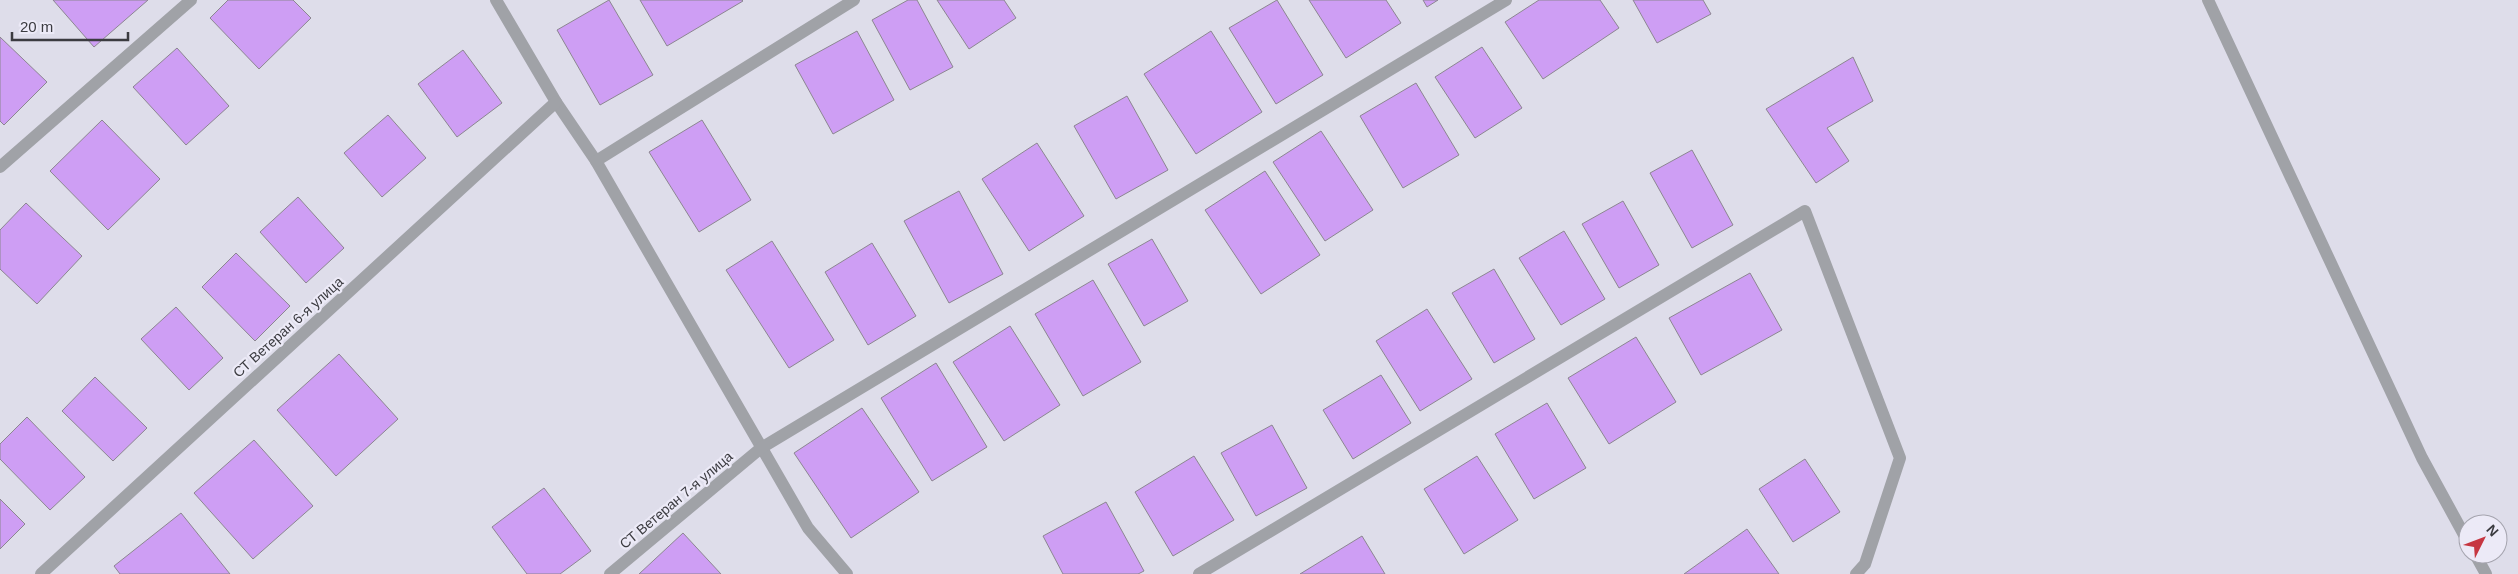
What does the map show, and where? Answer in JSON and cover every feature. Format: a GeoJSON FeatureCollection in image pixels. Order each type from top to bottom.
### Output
{"type":"FeatureCollection","features":[{"type":"Feature","properties":{"kind":"street"},"geometry":{"type":"LineString","coordinates":[[0,167],[191,0]]}},
{"type":"Feature","properties":{"kind":"street"},"geometry":{"type":"LineString","coordinates":[[496,0],[556,102],[596,161],[808,528],[847,574]]}},
{"type":"Feature","properties":{"kind":"street"},"geometry":{"type":"LineString","coordinates":[[596,161],[854,0]]}},
{"type":"Feature","properties":{"kind":"street","name":"СТ Ветеран 7-я улица"},"geometry":{"type":"LineString","coordinates":[[610,574],[762,448],[1506,0]]}},
{"type":"Feature","properties":{"kind":"street"},"geometry":{"type":"LineString","coordinates":[[2208,0],[2422,458],[2458,524]]}},
{"type":"Feature","properties":{"kind":"street","name":"СТ Ветеран 6-я улица"},"geometry":{"type":"LineString","coordinates":[[41,574],[556,102]]}},
{"type":"Feature","properties":{"kind":"street"},"geometry":{"type":"LineString","coordinates":[[1198,574],[1805,211],[1900,458],[1865,564],[1856,574]]}},
{"type":"Feature","properties":{"kind":"building"},"geometry":{"type":"Polygon","coordinates":[[[53,0],[148,0],[94,47],[53,0]]]}},
{"type":"Feature","properties":{"kind":"building"},"geometry":{"type":"Polygon","coordinates":[[[228,0],[293,0],[311,18],[259,69],[210,18],[228,0]]]}},
{"type":"Feature","properties":{"kind":"building"},"geometry":{"type":"Polygon","coordinates":[[[609,0],[653,75],[600,105],[557,30],[609,0]]]}},
{"type":"Feature","properties":{"kind":"building"},"geometry":{"type":"Polygon","coordinates":[[[640,0],[742,0],[743,1],[667,46],[640,0]]]}},
{"type":"Feature","properties":{"kind":"building"},"geometry":{"type":"Polygon","coordinates":[[[908,0],[917,0],[953,67],[910,90],[872,20],[908,0]]]}},
{"type":"Feature","properties":{"kind":"building"},"geometry":{"type":"Polygon","coordinates":[[[937,0],[1004,0],[1016,18],[969,49],[937,0]]]}},
{"type":"Feature","properties":{"kind":"building"},"geometry":{"type":"Polygon","coordinates":[[[1277,0],[1323,75],[1276,104],[1229,28],[1277,0]]]}},
{"type":"Feature","properties":{"kind":"building"},"geometry":{"type":"Polygon","coordinates":[[[1309,0],[1386,0],[1401,23],[1346,58],[1309,0]]]}},
{"type":"Feature","properties":{"kind":"building"},"geometry":{"type":"Polygon","coordinates":[[[1423,0],[1438,0],[1427,7],[1423,0]]]}},
{"type":"Feature","properties":{"kind":"building"},"geometry":{"type":"Polygon","coordinates":[[[1539,0],[1600,0],[1619,28],[1543,79],[1505,22],[1539,0]]]}},
{"type":"Feature","properties":{"kind":"building"},"geometry":{"type":"Polygon","coordinates":[[[1633,0],[1703,0],[1711,14],[1657,43],[1633,0]]]}},
{"type":"Feature","properties":{"kind":"building"},"geometry":{"type":"Polygon","coordinates":[[[857,31],[894,100],[833,134],[795,65],[857,31]]]}},
{"type":"Feature","properties":{"kind":"building"},"geometry":{"type":"Polygon","coordinates":[[[1211,31],[1262,112],[1196,154],[1144,74],[1211,31]]]}},
{"type":"Feature","properties":{"kind":"building"},"geometry":{"type":"Polygon","coordinates":[[[0,37],[47,82],[4,125],[0,121],[0,37]]]}},
{"type":"Feature","properties":{"kind":"building"},"geometry":{"type":"Polygon","coordinates":[[[1482,47],[1522,108],[1475,138],[1435,77],[1482,47]]]}},
{"type":"Feature","properties":{"kind":"building"},"geometry":{"type":"Polygon","coordinates":[[[177,48],[229,106],[186,145],[133,87],[177,48]]]}},
{"type":"Feature","properties":{"kind":"building"},"geometry":{"type":"Polygon","coordinates":[[[463,50],[502,103],[457,137],[418,84],[463,50]]]}},
{"type":"Feature","properties":{"kind":"building"},"geometry":{"type":"Polygon","coordinates":[[[1853,57],[1873,101],[1827,128],[1849,161],[1816,183],[1766,109],[1853,57]]]}},
{"type":"Feature","properties":{"kind":"building"},"geometry":{"type":"Polygon","coordinates":[[[1416,83],[1459,155],[1403,188],[1360,116],[1416,83]]]}},
{"type":"Feature","properties":{"kind":"building"},"geometry":{"type":"Polygon","coordinates":[[[1127,96],[1168,170],[1116,199],[1074,126],[1127,96]]]}},
{"type":"Feature","properties":{"kind":"building"},"geometry":{"type":"Polygon","coordinates":[[[388,115],[426,158],[382,197],[344,153],[388,115]]]}},
{"type":"Feature","properties":{"kind":"building"},"geometry":{"type":"Polygon","coordinates":[[[102,120],[160,179],[108,230],[50,171],[102,120]]]}},
{"type":"Feature","properties":{"kind":"building"},"geometry":{"type":"Polygon","coordinates":[[[702,120],[751,200],[699,232],[649,152],[702,120]]]}},
{"type":"Feature","properties":{"kind":"building"},"geometry":{"type":"Polygon","coordinates":[[[1321,131],[1373,210],[1325,241],[1273,162],[1321,131]]]}},
{"type":"Feature","properties":{"kind":"building"},"geometry":{"type":"Polygon","coordinates":[[[1037,143],[1084,216],[1029,251],[982,179],[1037,143]]]}},
{"type":"Feature","properties":{"kind":"building"},"geometry":{"type":"Polygon","coordinates":[[[1692,150],[1733,225],[1692,248],[1650,173],[1692,150]]]}},
{"type":"Feature","properties":{"kind":"building"},"geometry":{"type":"Polygon","coordinates":[[[1265,171],[1320,255],[1261,294],[1205,210],[1265,171]]]}},
{"type":"Feature","properties":{"kind":"building"},"geometry":{"type":"Polygon","coordinates":[[[959,191],[1003,274],[949,303],[904,221],[959,191]]]}},
{"type":"Feature","properties":{"kind":"building"},"geometry":{"type":"Polygon","coordinates":[[[298,197],[344,248],[306,283],[260,232],[298,197]]]}},
{"type":"Feature","properties":{"kind":"building"},"geometry":{"type":"Polygon","coordinates":[[[1623,201],[1659,265],[1619,288],[1582,224],[1623,201]]]}},
{"type":"Feature","properties":{"kind":"building"},"geometry":{"type":"Polygon","coordinates":[[[26,203],[82,256],[37,304],[0,269],[0,230],[26,203]]]}},
{"type":"Feature","properties":{"kind":"building"},"geometry":{"type":"Polygon","coordinates":[[[1564,231],[1605,299],[1561,325],[1519,258],[1564,231]]]}},
{"type":"Feature","properties":{"kind":"building"},"geometry":{"type":"Polygon","coordinates":[[[1152,239],[1188,301],[1144,326],[1108,264],[1152,239]]]}},
{"type":"Feature","properties":{"kind":"building"},"geometry":{"type":"Polygon","coordinates":[[[772,241],[834,340],[789,368],[726,270],[772,241]]]}},
{"type":"Feature","properties":{"kind":"building"},"geometry":{"type":"Polygon","coordinates":[[[872,243],[916,316],[868,345],[825,272],[872,243]]]}},
{"type":"Feature","properties":{"kind":"building"},"geometry":{"type":"Polygon","coordinates":[[[236,253],[290,306],[255,341],[202,287],[236,253]]]}},
{"type":"Feature","properties":{"kind":"building"},"geometry":{"type":"Polygon","coordinates":[[[1494,269],[1535,339],[1494,363],[1452,293],[1494,269]]]}},
{"type":"Feature","properties":{"kind":"building"},"geometry":{"type":"Polygon","coordinates":[[[1750,273],[1782,330],[1701,375],[1669,318],[1750,273]]]}},
{"type":"Feature","properties":{"kind":"building"},"geometry":{"type":"Polygon","coordinates":[[[1093,280],[1141,362],[1083,396],[1035,314],[1093,280]]]}},
{"type":"Feature","properties":{"kind":"building"},"geometry":{"type":"Polygon","coordinates":[[[176,307],[223,358],[189,390],[141,339],[176,307]]]}},
{"type":"Feature","properties":{"kind":"building"},"geometry":{"type":"Polygon","coordinates":[[[1427,309],[1472,379],[1420,411],[1376,341],[1427,309]]]}},
{"type":"Feature","properties":{"kind":"building"},"geometry":{"type":"Polygon","coordinates":[[[1010,326],[1060,405],[1004,441],[953,362],[1010,326]]]}},
{"type":"Feature","properties":{"kind":"building"},"geometry":{"type":"Polygon","coordinates":[[[1636,337],[1676,402],[1609,444],[1568,378],[1636,337]]]}},
{"type":"Feature","properties":{"kind":"building"},"geometry":{"type":"Polygon","coordinates":[[[339,354],[398,419],[336,476],[277,410],[339,354]]]}},
{"type":"Feature","properties":{"kind":"building"},"geometry":{"type":"Polygon","coordinates":[[[936,363],[987,447],[932,481],[881,398],[936,363]]]}},
{"type":"Feature","properties":{"kind":"building"},"geometry":{"type":"Polygon","coordinates":[[[1381,375],[1411,423],[1353,459],[1323,410],[1381,375]]]}},
{"type":"Feature","properties":{"kind":"building"},"geometry":{"type":"Polygon","coordinates":[[[95,377],[147,428],[113,461],[62,411],[95,377]]]}},
{"type":"Feature","properties":{"kind":"building"},"geometry":{"type":"Polygon","coordinates":[[[1547,403],[1586,468],[1534,499],[1495,434],[1547,403]]]}},
{"type":"Feature","properties":{"kind":"building"},"geometry":{"type":"Polygon","coordinates":[[[862,408],[919,492],[851,538],[794,453],[862,408]]]}},
{"type":"Feature","properties":{"kind":"building"},"geometry":{"type":"Polygon","coordinates":[[[27,417],[85,477],[50,510],[0,459],[0,444],[27,417]]]}},
{"type":"Feature","properties":{"kind":"building"},"geometry":{"type":"Polygon","coordinates":[[[1272,425],[1307,488],[1256,516],[1221,453],[1272,425]]]}},
{"type":"Feature","properties":{"kind":"building"},"geometry":{"type":"Polygon","coordinates":[[[254,440],[313,506],[253,559],[194,493],[254,440]]]}},
{"type":"Feature","properties":{"kind":"building"},"geometry":{"type":"Polygon","coordinates":[[[1194,456],[1234,520],[1173,556],[1135,492],[1194,456]]]}},
{"type":"Feature","properties":{"kind":"building"},"geometry":{"type":"Polygon","coordinates":[[[1477,456],[1518,520],[1464,554],[1424,489],[1477,456]]]}},
{"type":"Feature","properties":{"kind":"building"},"geometry":{"type":"Polygon","coordinates":[[[1805,459],[1840,512],[1793,542],[1759,489],[1805,459]]]}},
{"type":"Feature","properties":{"kind":"building"},"geometry":{"type":"Polygon","coordinates":[[[544,488],[591,551],[560,574],[527,574],[492,527],[544,488]]]}},
{"type":"Feature","properties":{"kind":"building"},"geometry":{"type":"Polygon","coordinates":[[[0,499],[25,524],[0,549],[0,499]]]}},
{"type":"Feature","properties":{"kind":"building"},"geometry":{"type":"Polygon","coordinates":[[[1106,502],[1144,571],[1138,574],[1063,574],[1043,536],[1106,502]]]}},
{"type":"Feature","properties":{"kind":"building"},"geometry":{"type":"Polygon","coordinates":[[[181,513],[230,574],[120,574],[114,566],[181,513]]]}},
{"type":"Feature","properties":{"kind":"building"},"geometry":{"type":"Polygon","coordinates":[[[1747,529],[1779,574],[1684,574],[1747,529]]]}},
{"type":"Feature","properties":{"kind":"building"},"geometry":{"type":"Polygon","coordinates":[[[683,533],[721,574],[639,574],[683,533]]]}},
{"type":"Feature","properties":{"kind":"building"},"geometry":{"type":"Polygon","coordinates":[[[1362,536],[1385,574],[1300,574],[1362,536]]]}}]}
